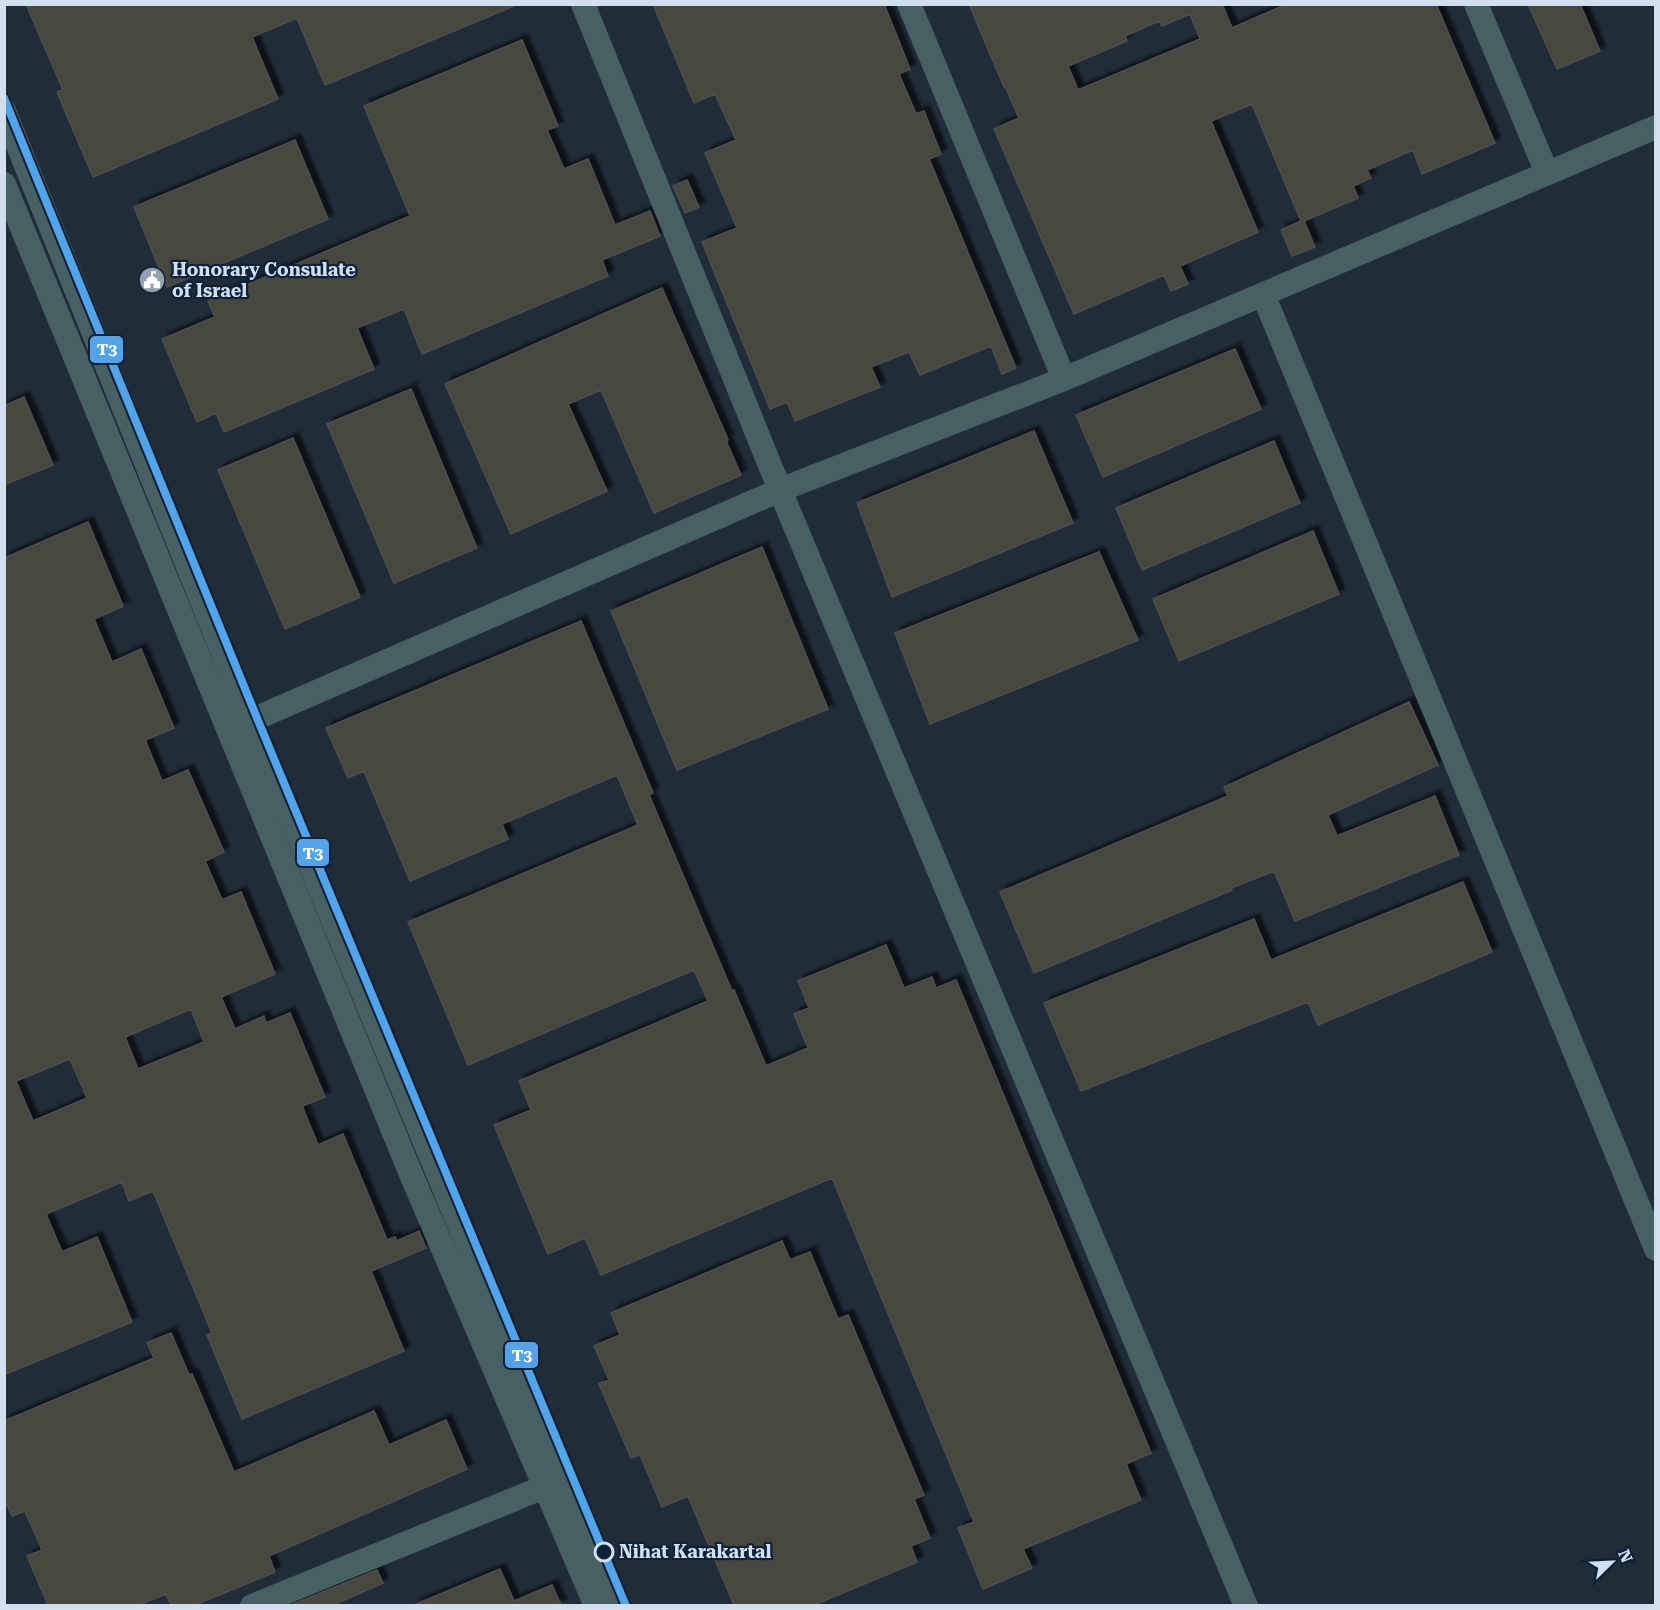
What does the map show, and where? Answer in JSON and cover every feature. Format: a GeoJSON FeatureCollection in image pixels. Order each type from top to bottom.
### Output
{"type":"FeatureCollection","features":[{"type":"Feature","properties":{"kind":"street"},"geometry":{"type":"LineString","coordinates":[[583,4],[780,490],[1246,1605]]}},
{"type":"Feature","properties":{"kind":"street"},"geometry":{"type":"LineString","coordinates":[[909,4],[1065,380]]}},
{"type":"Feature","properties":{"kind":"street"},"geometry":{"type":"LineString","coordinates":[[1476,4],[1547,173]]}},
{"type":"Feature","properties":{"kind":"street"},"geometry":{"type":"LineString","coordinates":[[4,111],[240,725]]}},
{"type":"Feature","properties":{"kind":"street"},"geometry":{"type":"LineString","coordinates":[[240,725],[780,490],[1065,380],[1655,127]]}},
{"type":"Feature","properties":{"kind":"street"},"geometry":{"type":"LineString","coordinates":[[4,184],[240,725],[555,1483],[596,1605]]}},
{"type":"Feature","properties":{"kind":"street"},"geometry":{"type":"LineString","coordinates":[[1263,294],[1656,1249]]}},
{"type":"Feature","properties":{"kind":"street"},"geometry":{"type":"LineString","coordinates":[[252,1605],[555,1483]]}},
{"type":"Feature","properties":{"kind":"street"},"geometry":{"type":"LineString","coordinates":[[555,1483],[616,1605]]}},
{"type":"Feature","properties":{"kind":"building"},"geometry":{"type":"Polygon","coordinates":[[[26,4],[516,5],[325,85],[297,18],[252,37],[278,99],[93,177],[57,92],[63,90],[26,4]]]}},
{"type":"Feature","properties":{"kind":"building"},"geometry":{"type":"Polygon","coordinates":[[[653,4],[884,4],[910,69],[899,74],[916,114],[924,111],[941,154],[929,159],[1016,368],[1002,374],[991,346],[920,375],[909,352],[871,367],[880,387],[795,421],[787,402],[770,409],[702,242],[737,228],[705,153],[736,140],[715,94],[694,103],[653,4]]]}},
{"type":"Feature","properties":{"kind":"building"},"geometry":{"type":"Polygon","coordinates":[[[969,4],[1222,4],[1232,28],[1287,4],[1436,4],[1495,143],[1422,174],[1413,150],[1367,170],[1371,178],[1353,186],[1358,198],[1304,221],[1315,247],[1292,256],[1281,230],[1301,221],[1252,104],[1211,121],[1258,232],[1180,266],[1188,284],[1171,291],[1164,275],[1074,314],[994,129],[1019,118],[969,4]],[[1190,14],[1162,26],[1159,21],[1125,36],[1127,41],[1068,66],[1078,90],[1200,39],[1190,14]]]}},
{"type":"Feature","properties":{"kind":"building"},"geometry":{"type":"Polygon","coordinates":[[[1528,4],[1580,4],[1600,51],[1557,69],[1528,4]]]}},
{"type":"Feature","properties":{"kind":"building"},"geometry":{"type":"Polygon","coordinates":[[[522,40],[558,126],[547,130],[564,169],[588,159],[615,225],[650,211],[660,236],[602,260],[608,276],[422,354],[404,309],[357,328],[374,369],[224,432],[216,413],[197,422],[162,339],[215,317],[208,301],[410,216],[364,106],[522,40]]]}},
{"type":"Feature","properties":{"kind":"building"},"geometry":{"type":"Polygon","coordinates":[[[295,140],[328,219],[167,287],[134,207],[295,140]]]}},
{"type":"Feature","properties":{"kind":"building"},"geometry":{"type":"Polygon","coordinates":[[[687,180],[699,207],[685,213],[673,186],[687,180]]]}},
{"type":"Feature","properties":{"kind":"building"},"geometry":{"type":"Polygon","coordinates":[[[662,288],[741,475],[654,513],[601,390],[568,404],[607,491],[511,534],[445,384],[662,288]]]}},
{"type":"Feature","properties":{"kind":"building"},"geometry":{"type":"Polygon","coordinates":[[[1235,349],[1261,409],[1103,477],[1076,415],[1235,349]]]}},
{"type":"Feature","properties":{"kind":"building"},"geometry":{"type":"Polygon","coordinates":[[[411,389],[477,548],[394,583],[327,424],[411,389]]]}},
{"type":"Feature","properties":{"kind":"building"},"geometry":{"type":"Polygon","coordinates":[[[24,397],[53,465],[4,485],[4,406],[24,397]]]}},
{"type":"Feature","properties":{"kind":"building"},"geometry":{"type":"Polygon","coordinates":[[[1034,431],[1073,523],[892,597],[857,503],[1034,431]]]}},
{"type":"Feature","properties":{"kind":"building"},"geometry":{"type":"Polygon","coordinates":[[[293,438],[360,597],[285,629],[218,470],[293,438]]]}},
{"type":"Feature","properties":{"kind":"building"},"geometry":{"type":"Polygon","coordinates":[[[1274,441],[1300,503],[1142,570],[1116,508],[1274,441]]]}},
{"type":"Feature","properties":{"kind":"building"},"geometry":{"type":"Polygon","coordinates":[[[88,522],[123,606],[94,619],[112,662],[141,649],[174,728],[145,740],[162,781],[188,770],[224,852],[205,861],[222,900],[241,892],[275,974],[221,997],[235,1029],[264,1016],[266,1023],[290,1013],[325,1097],[302,1106],[318,1145],[343,1134],[387,1240],[395,1237],[397,1241],[419,1231],[426,1248],[371,1271],[404,1351],[242,1419],[207,1335],[212,1333],[153,1191],[129,1201],[122,1182],[46,1214],[62,1252],[97,1237],[132,1322],[4,1375],[4,558],[88,522]],[[191,1009],[125,1037],[138,1069],[204,1042],[191,1009]],[[70,1059],[16,1081],[33,1121],[87,1098],[70,1059]]]}},
{"type":"Feature","properties":{"kind":"building"},"geometry":{"type":"Polygon","coordinates":[[[1313,531],[1339,594],[1179,661],[1153,599],[1313,531]]]}},
{"type":"Feature","properties":{"kind":"building"},"geometry":{"type":"Polygon","coordinates":[[[762,547],[828,709],[677,770],[611,611],[762,547]]]}},
{"type":"Feature","properties":{"kind":"building"},"geometry":{"type":"Polygon","coordinates":[[[1099,552],[1138,640],[930,724],[895,633],[1099,552]]]}},
{"type":"Feature","properties":{"kind":"building"},"geometry":{"type":"Polygon","coordinates":[[[581,621],[653,793],[649,795],[766,1066],[808,1048],[794,1014],[809,1008],[798,981],[886,945],[904,988],[932,977],[936,988],[956,980],[1151,1453],[1126,1464],[1141,1500],[1023,1549],[1032,1568],[983,1589],[958,1528],[974,1522],[832,1178],[601,1275],[585,1238],[548,1254],[494,1125],[531,1110],[519,1081],[708,1001],[694,970],[468,1065],[408,922],[638,825],[617,775],[502,824],[508,839],[410,881],[364,771],[348,778],[326,728],[581,621]]]}},
{"type":"Feature","properties":{"kind":"building"},"geometry":{"type":"Polygon","coordinates":[[[1409,702],[1438,765],[1328,815],[1337,836],[1435,796],[1459,855],[1295,921],[1274,871],[1034,973],[1000,892],[1228,796],[1224,787],[1409,702]]]}},
{"type":"Feature","properties":{"kind":"building"},"geometry":{"type":"Polygon","coordinates":[[[1463,882],[1492,952],[1318,1025],[1308,1002],[1081,1091],[1044,1003],[1254,919],[1271,960],[1463,882]]]}},
{"type":"Feature","properties":{"kind":"building"},"geometry":{"type":"Polygon","coordinates":[[[782,1241],[790,1260],[810,1252],[838,1319],[848,1315],[924,1495],[914,1499],[930,1538],[911,1546],[917,1562],[814,1605],[734,1605],[688,1496],[662,1507],[640,1455],[631,1458],[599,1384],[609,1380],[594,1346],[620,1335],[611,1313],[782,1241]]]}},
{"type":"Feature","properties":{"kind":"building"},"geometry":{"type":"Polygon","coordinates":[[[171,1333],[189,1375],[192,1374],[234,1472],[374,1411],[389,1445],[446,1420],[467,1469],[269,1556],[275,1572],[195,1605],[171,1605],[166,1594],[139,1605],[48,1605],[27,1556],[42,1550],[25,1511],[12,1516],[4,1498],[4,1421],[154,1358],[147,1343],[171,1333]]]}},
{"type":"Feature","properties":{"kind":"building"},"geometry":{"type":"Polygon","coordinates":[[[500,1569],[514,1601],[552,1585],[561,1605],[414,1605],[500,1569]]]}},
{"type":"Feature","properties":{"kind":"building"},"geometry":{"type":"Polygon","coordinates":[[[377,1570],[383,1583],[333,1605],[291,1605],[377,1570]]]}},
{"type":"Feature","properties":{"kind":"transit line","name":"T3"},"geometry":{"type":"LineString","coordinates":[[4,98],[257,718],[626,1606]]}},
{"type":"Feature","properties":{"kind":"place","name":"Honorary Consulate of Israel"},"geometry":{"type":"Point","coordinates":[152,280]}},
{"type":"Feature","properties":{"kind":"place","name":"Nihat Karakartal"},"geometry":{"type":"Point","coordinates":[604,1552]}}]}
